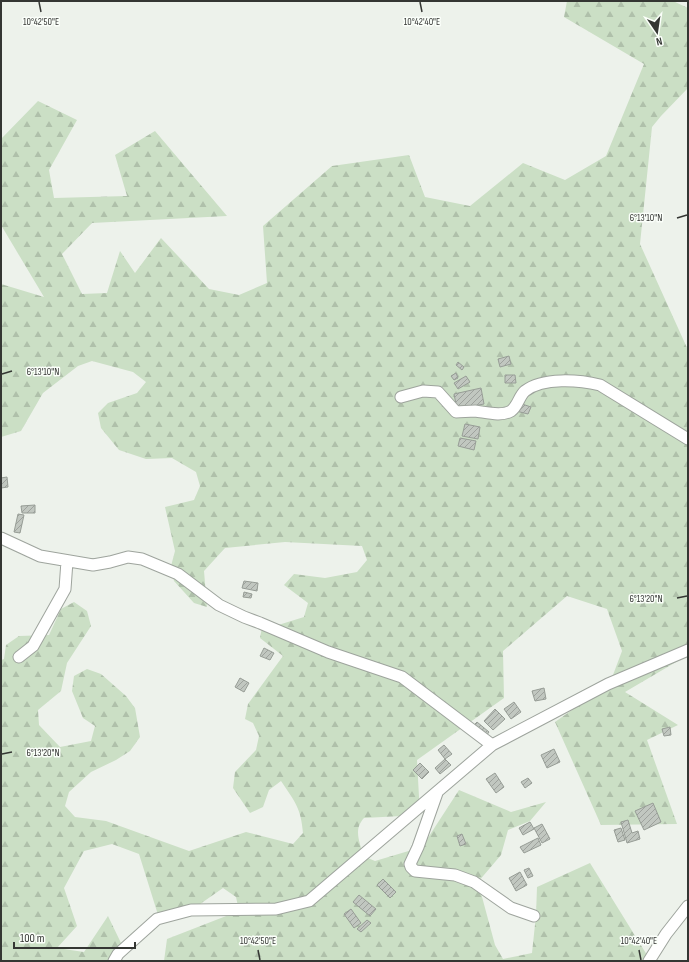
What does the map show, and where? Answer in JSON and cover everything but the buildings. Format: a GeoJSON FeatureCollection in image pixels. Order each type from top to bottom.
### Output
{"type":"FeatureCollection","features":[{"type":"Feature","properties":{"kind":"street"},"geometry":{"type":"LineString","coordinates":[[400,397],[423,391],[438,392],[456,412],[502,414],[511,411],[523,392],[531,387],[551,382],[583,381],[600,385],[688,439]]}},
{"type":"Feature","properties":{"kind":"street"},"geometry":{"type":"LineString","coordinates":[[1,538],[40,556],[93,565],[128,557],[142,559],[178,574],[219,605],[244,617],[328,652],[402,677],[492,745]]}},
{"type":"Feature","properties":{"kind":"street"},"geometry":{"type":"LineString","coordinates":[[19,657],[33,646],[65,589],[67,561]]}},
{"type":"Feature","properties":{"kind":"street"},"geometry":{"type":"LineString","coordinates":[[114,961],[118,954],[157,919],[191,910],[276,909],[309,901],[492,745],[608,684],[688,650]]}},
{"type":"Feature","properties":{"kind":"street"},"geometry":{"type":"LineString","coordinates":[[438,792],[418,847],[410,864],[411,867],[415,871],[455,875],[474,882],[511,908],[534,916]]}},
{"type":"Feature","properties":{"kind":"street"},"geometry":{"type":"LineString","coordinates":[[649,961],[666,934],[688,906]]}},
{"type":"Feature","properties":{"kind":"green space"},"geometry":{"type":"Polygon","coordinates":[[[567,1],[673,1],[688,8],[688,88],[652,127],[640,244],[688,350],[688,655],[625,692],[678,725],[647,740],[677,824],[601,825],[555,722],[610,683],[622,651],[607,609],[567,596],[503,651],[504,698],[417,760],[420,815],[364,818],[359,827],[358,836],[363,856],[375,861],[422,847],[459,790],[511,812],[546,802],[530,821],[508,830],[501,855],[478,882],[495,945],[503,959],[532,953],[537,887],[590,863],[647,955],[648,961],[164,961],[167,939],[239,911],[236,897],[223,888],[193,909],[159,918],[139,854],[112,844],[84,851],[64,888],[77,926],[57,948],[84,952],[108,916],[121,943],[115,961],[1,961],[1,660],[4,659],[6,645],[19,636],[49,635],[61,609],[74,602],[87,611],[91,626],[67,663],[61,691],[38,710],[39,725],[60,747],[91,741],[95,726],[83,718],[72,691],[74,676],[87,669],[101,674],[126,696],[135,708],[140,737],[130,751],[116,760],[91,772],[69,792],[65,806],[75,817],[106,821],[189,851],[246,832],[293,844],[303,833],[301,817],[290,794],[281,781],[269,790],[263,807],[250,813],[233,788],[235,772],[256,750],[259,736],[253,723],[245,719],[248,704],[283,656],[260,638],[263,622],[275,626],[304,617],[308,603],[284,585],[294,574],[325,578],[357,572],[367,560],[362,546],[285,542],[225,548],[204,571],[207,607],[194,603],[174,581],[171,566],[175,551],[165,507],[194,500],[200,486],[196,472],[172,458],[146,459],[119,450],[101,428],[98,413],[108,403],[137,393],[146,382],[133,372],[92,361],[78,366],[43,393],[21,431],[1,437],[1,284],[44,297],[1,225],[1,139],[38,101],[77,120],[49,170],[54,198],[127,196],[115,155],[155,131],[227,216],[92,223],[62,254],[82,294],[107,293],[120,251],[135,273],[161,238],[209,289],[239,295],[267,283],[263,226],[332,166],[409,155],[425,197],[470,206],[523,163],[565,180],[606,156],[644,64],[564,17],[567,1]]]}}]}
